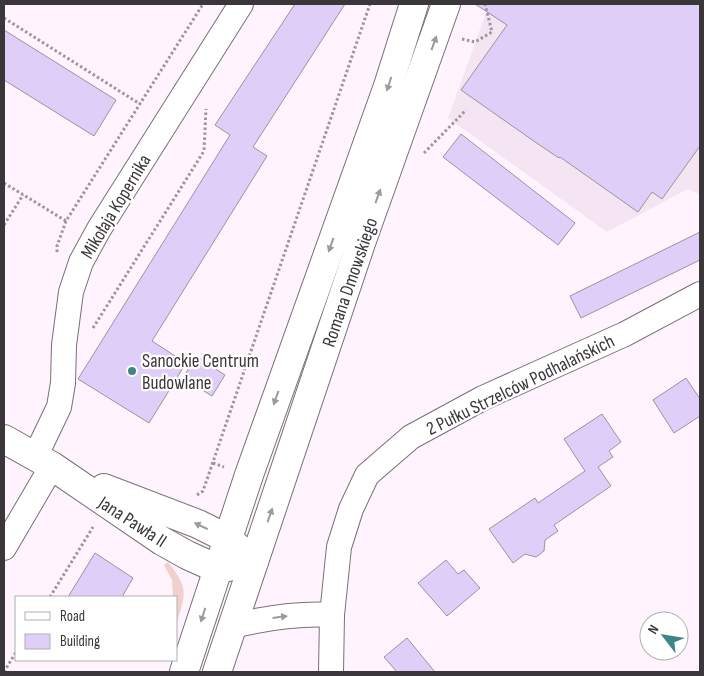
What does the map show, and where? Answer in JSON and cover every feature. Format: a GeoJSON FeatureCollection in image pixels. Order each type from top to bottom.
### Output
{"type":"FeatureCollection","features":[{"type":"Feature","properties":{"kind":"main road","name":"Romana Dmowskiego"},"geometry":{"type":"LineString","coordinates":[[184,672],[248,475],[388,86],[414,4]]}},
{"type":"Feature","properties":{"kind":"main road","name":"Romana Dmowskiego"},"geometry":{"type":"LineString","coordinates":[[217,672],[361,243],[446,4]]}},
{"type":"Feature","properties":{"kind":"main road","name":"Jana Pawła II"},"geometry":{"type":"LineString","coordinates":[[4,439],[44,462],[162,541],[218,569]]}},
{"type":"Feature","properties":{"kind":"main road","name":"Jana Pawła II"},"geometry":{"type":"LineString","coordinates":[[44,462],[128,498],[198,524],[228,539]]}},
{"type":"Feature","properties":{"kind":"main road"},"geometry":{"type":"LineString","coordinates":[[228,539],[254,562]]}},
{"type":"Feature","properties":{"kind":"main road"},"geometry":{"type":"LineString","coordinates":[[218,569],[254,562]]}},
{"type":"Feature","properties":{"kind":"street","name":"Mikołaja Kopernika"},"geometry":{"type":"LineString","coordinates":[[4,548],[44,462],[59,407],[63,383],[64,344],[71,292],[81,262],[99,229],[241,4]]}},
{"type":"Feature","properties":{"kind":"street","name":"2 Pułku Strzelców Podhalańskich"},"geometry":{"type":"LineString","coordinates":[[331,672],[332,615],[339,547],[351,509],[367,475],[411,437],[484,398],[625,334],[700,294]]}},
{"type":"Feature","properties":{"kind":"street"},"geometry":{"type":"LineString","coordinates":[[232,626],[262,619],[306,614],[332,615]]}},
{"type":"Feature","properties":{"kind":"path"},"geometry":{"type":"LineString","coordinates":[[4,183],[66,221],[203,4]]}},
{"type":"Feature","properties":{"kind":"path"},"geometry":{"type":"LineString","coordinates":[[195,495],[203,491],[370,4]]}},
{"type":"Feature","properties":{"kind":"path"},"geometry":{"type":"LineString","coordinates":[[462,39],[475,42],[492,32],[485,4]]}},
{"type":"Feature","properties":{"kind":"path"},"geometry":{"type":"LineString","coordinates":[[4,18],[140,104]]}},
{"type":"Feature","properties":{"kind":"path"},"geometry":{"type":"LineString","coordinates":[[90,333],[204,152],[206,106]]}},
{"type":"Feature","properties":{"kind":"path"},"geometry":{"type":"LineString","coordinates":[[421,155],[466,110]]}},
{"type":"Feature","properties":{"kind":"path"},"geometry":{"type":"LineString","coordinates":[[4,225],[23,195]]}},
{"type":"Feature","properties":{"kind":"path"},"geometry":{"type":"LineString","coordinates":[[51,596],[93,527]]}},
{"type":"Feature","properties":{"kind":"path"},"geometry":{"type":"LineString","coordinates":[[4,672],[15,654]]}},
{"type":"Feature","properties":{"kind":"shaded area"},"geometry":{"type":"Polygon","coordinates":[[[489,4],[700,4],[700,195],[688,189],[607,232],[448,118],[489,4]]]}},
{"type":"Feature","properties":{"kind":"shaded area"},"geometry":{"type":"Polygon","coordinates":[[[168,562],[175,571],[184,592],[178,618],[178,596],[173,596],[172,580],[164,565],[168,562]]]}},
{"type":"Feature","properties":{"kind":"building"},"geometry":{"type":"Polygon","coordinates":[[[295,4],[345,4],[253,147],[267,156],[152,341],[186,363],[149,423],[78,379],[230,135],[215,125],[295,4]]]}},
{"type":"Feature","properties":{"kind":"building"},"geometry":{"type":"Polygon","coordinates":[[[475,4],[700,4],[700,146],[662,199],[652,192],[638,212],[461,90],[507,25],[475,4]]]}},
{"type":"Feature","properties":{"kind":"building"},"geometry":{"type":"Polygon","coordinates":[[[4,30],[116,100],[94,136],[4,80],[4,30]]]}},
{"type":"Feature","properties":{"kind":"building"},"geometry":{"type":"Polygon","coordinates":[[[461,134],[575,223],[558,245],[443,157],[461,134]]]}},
{"type":"Feature","properties":{"kind":"building"},"geometry":{"type":"Polygon","coordinates":[[[700,232],[700,260],[581,318],[570,296],[700,232]]]}},
{"type":"Feature","properties":{"kind":"building"},"geometry":{"type":"Polygon","coordinates":[[[196,356],[225,375],[212,396],[183,378],[196,356]]]}},
{"type":"Feature","properties":{"kind":"building"},"geometry":{"type":"Polygon","coordinates":[[[686,378],[700,399],[700,416],[674,433],[653,400],[686,378]]]}},
{"type":"Feature","properties":{"kind":"building"},"geometry":{"type":"Polygon","coordinates":[[[602,414],[621,442],[609,451],[613,457],[598,467],[611,486],[554,525],[558,531],[545,540],[544,551],[536,557],[525,554],[513,563],[489,529],[535,498],[538,503],[585,471],[564,439],[602,414]]]}},
{"type":"Feature","properties":{"kind":"building"},"geometry":{"type":"Polygon","coordinates":[[[95,553],[133,578],[123,596],[69,596],[95,553]]]}},
{"type":"Feature","properties":{"kind":"building"},"geometry":{"type":"Polygon","coordinates":[[[446,560],[458,574],[464,570],[480,588],[447,616],[418,583],[446,560]]]}},
{"type":"Feature","properties":{"kind":"building"},"geometry":{"type":"Polygon","coordinates":[[[407,638],[435,672],[397,672],[384,657],[407,638]]]}},
{"type":"Feature","properties":{"kind":"place","name":"Sanockie Centrum Budowlane"},"geometry":{"type":"Point","coordinates":[132,371]}}]}
